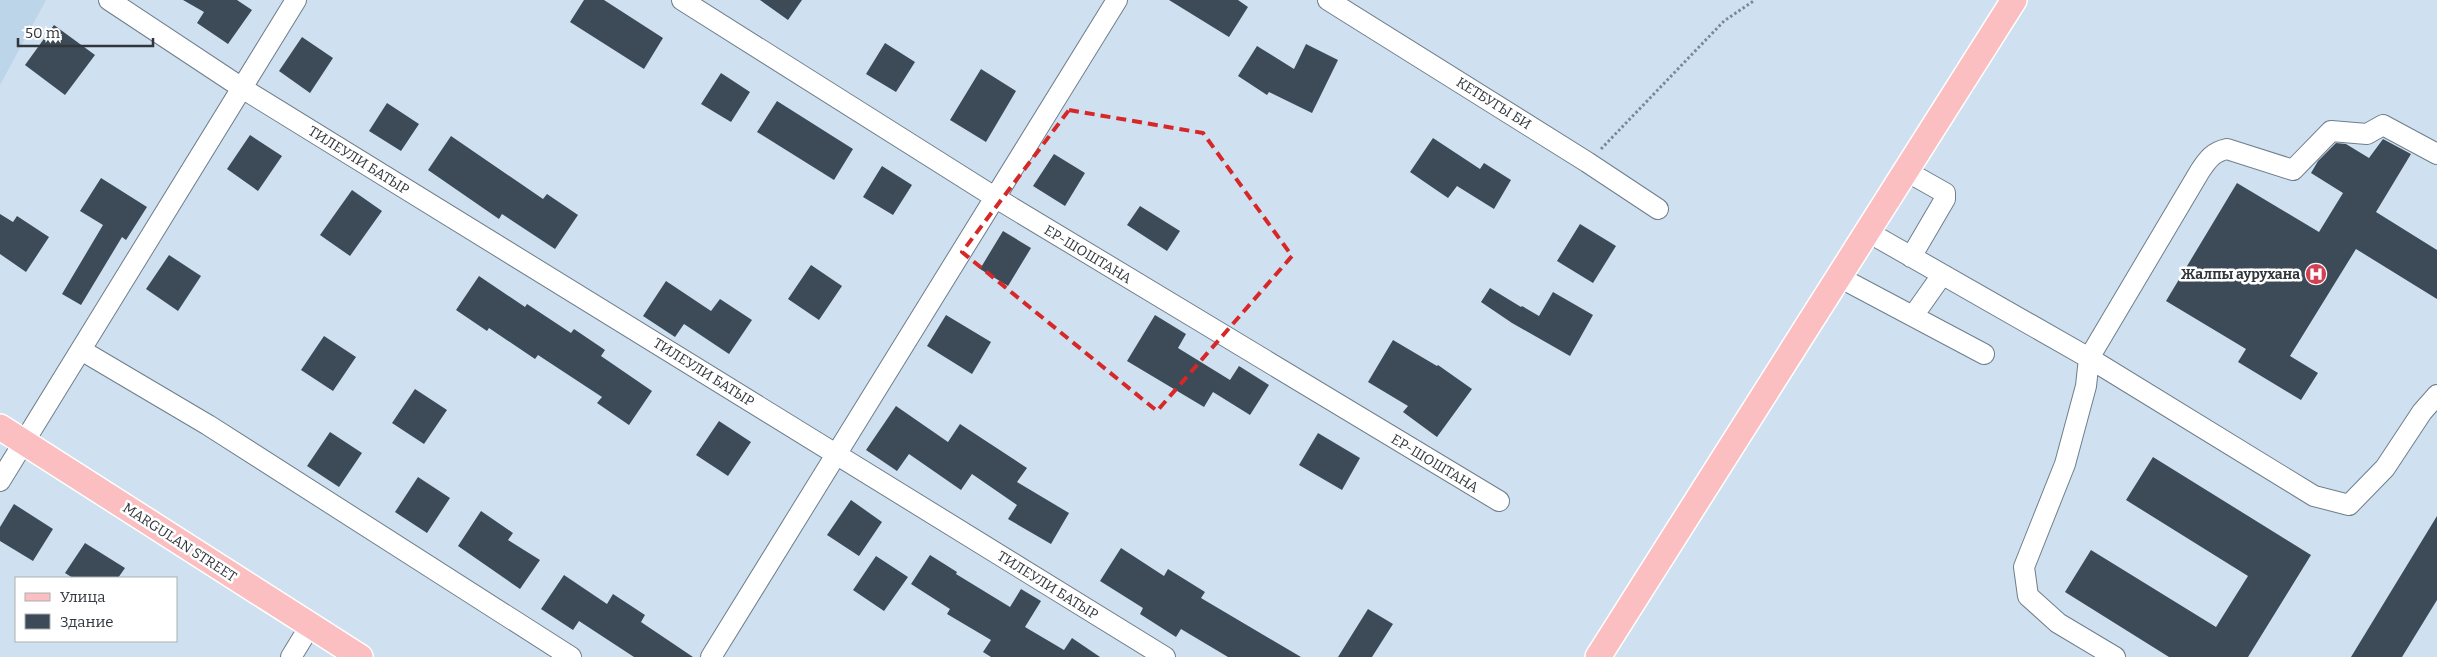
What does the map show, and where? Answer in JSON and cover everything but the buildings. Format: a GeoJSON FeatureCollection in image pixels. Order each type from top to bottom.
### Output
{"type":"FeatureCollection","features":[{"type":"Feature","properties":{"kind":"main road"},"geometry":{"type":"LineString","coordinates":[[1598,657],[2014,0]]}},
{"type":"Feature","properties":{"kind":"main road","name":"MARGULAN STREET"},"geometry":{"type":"LineString","coordinates":[[0,427],[360,657]]}},
{"type":"Feature","properties":{"kind":"street","name":"ТИЛЕУЛИ БАТЫР"},"geometry":{"type":"LineString","coordinates":[[109,0],[242,88],[1164,657]]}},
{"type":"Feature","properties":{"kind":"street"},"geometry":{"type":"LineString","coordinates":[[0,481],[296,0]]}},
{"type":"Feature","properties":{"kind":"street","name":"ЕР-ШОШТАНА"},"geometry":{"type":"LineString","coordinates":[[682,0],[996,198],[1499,501]]}},
{"type":"Feature","properties":{"kind":"street"},"geometry":{"type":"LineString","coordinates":[[711,657],[1117,0]]}},
{"type":"Feature","properties":{"kind":"street","name":"КЕТБУГЫ БИ"},"geometry":{"type":"LineString","coordinates":[[1328,0],[1587,162],[1658,209]]}},
{"type":"Feature","properties":{"kind":"street"},"geometry":{"type":"LineString","coordinates":[[2115,657],[2058,623],[2028,596],[2024,567],[2065,464],[2086,386],[2089,358],[2200,171],[2211,156],[2218,151],[2227,149],[2293,170],[2331,131],[2367,134],[2383,125],[2437,154]]}},
{"type":"Feature","properties":{"kind":"street"},"geometry":{"type":"LineString","coordinates":[[1906,171],[1945,193],[1945,198],[1911,257]]}},
{"type":"Feature","properties":{"kind":"street"},"geometry":{"type":"LineString","coordinates":[[1868,232],[1942,276],[2089,358],[2314,496],[2349,505],[2385,468],[2422,412],[2437,395]]}},
{"type":"Feature","properties":{"kind":"street"},"geometry":{"type":"LineString","coordinates":[[1913,316],[1942,276]]}},
{"type":"Feature","properties":{"kind":"street"},"geometry":{"type":"LineString","coordinates":[[1839,277],[1984,354]]}},
{"type":"Feature","properties":{"kind":"street"},"geometry":{"type":"LineString","coordinates":[[81,350],[208,425],[571,657]]}},
{"type":"Feature","properties":{"kind":"street"},"geometry":{"type":"LineString","coordinates":[[291,657],[310,626]]}},
{"type":"Feature","properties":{"kind":"path"},"geometry":{"type":"LineString","coordinates":[[1587,162],[1724,21],[1755,0]]}},
{"type":"Feature","properties":{"kind":"highlighted area"},"geometry":{"type":"Polygon","coordinates":[[[1069,110],[1203,133],[1292,256],[1157,411],[962,252],[1069,110]]]}},
{"type":"Feature","properties":{"kind":"shaded area"},"geometry":{"type":"Polygon","coordinates":[[[0,0],[46,0],[0,85],[0,0]]]}},
{"type":"Feature","properties":{"kind":"place","name":"Жалпы аурухана"},"geometry":{"type":"Point","coordinates":[2316,274]}}]}
